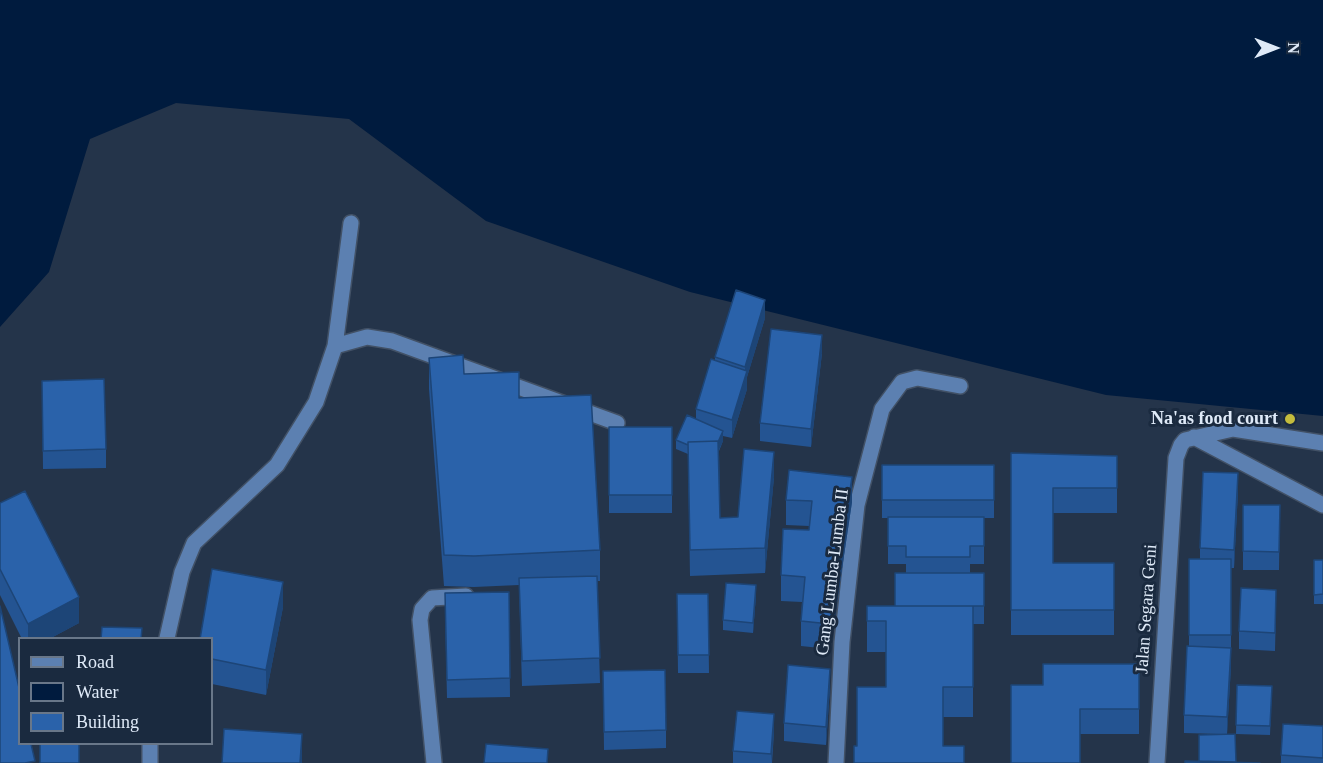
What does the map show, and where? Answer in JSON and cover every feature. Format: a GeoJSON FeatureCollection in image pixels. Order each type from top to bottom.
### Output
{"type":"FeatureCollection","features":[{"type":"Feature","properties":{"kind":"street"},"geometry":{"type":"LineString","coordinates":[[167,637],[182,572],[195,543],[277,465],[316,402],[335,346],[351,223]]}},
{"type":"Feature","properties":{"kind":"street"},"geometry":{"type":"LineString","coordinates":[[335,346],[367,337],[392,341],[617,423]]}},
{"type":"Feature","properties":{"kind":"street","name":"Gang Lumba-Lumba II"},"geometry":{"type":"LineString","coordinates":[[836,763],[842,642],[857,505],[882,409],[902,382],[917,378],[960,386]]}},
{"type":"Feature","properties":{"kind":"street"},"geometry":{"type":"LineString","coordinates":[[1194,437],[1233,429],[1323,443]]}},
{"type":"Feature","properties":{"kind":"street"},"geometry":{"type":"LineString","coordinates":[[1194,437],[1323,505]]}},
{"type":"Feature","properties":{"kind":"street","name":"Jalan Segara Geni"},"geometry":{"type":"LineString","coordinates":[[1157,763],[1176,458],[1185,440],[1194,437]]}},
{"type":"Feature","properties":{"kind":"street"},"geometry":{"type":"LineString","coordinates":[[434,763],[420,620],[422,609],[432,598],[440,596],[483,596]]}},
{"type":"Feature","properties":{"kind":"street"},"geometry":{"type":"LineString","coordinates":[[150,745],[150,763]]}},
{"type":"Feature","properties":{"kind":"water"},"geometry":{"type":"Polygon","coordinates":[[[0,0],[1323,0],[1323,416],[1106,395],[690,292],[486,221],[349,119],[176,103],[90,139],[49,272],[0,327],[0,0]]]}},
{"type":"Feature","properties":{"kind":"building"},"geometry":{"type":"Polygon","coordinates":[[[736,290],[765,300],[745,367],[715,357],[736,290]]]}},
{"type":"Feature","properties":{"kind":"building"},"geometry":{"type":"Polygon","coordinates":[[[771,329],[822,335],[811,429],[760,423],[771,329]]]}},
{"type":"Feature","properties":{"kind":"building"},"geometry":{"type":"Polygon","coordinates":[[[463,355],[464,374],[519,372],[519,398],[591,395],[600,550],[474,556],[444,555],[429,358],[463,355]]]}},
{"type":"Feature","properties":{"kind":"building"},"geometry":{"type":"Polygon","coordinates":[[[711,359],[747,371],[732,420],[696,409],[711,359]]]}},
{"type":"Feature","properties":{"kind":"building"},"geometry":{"type":"Polygon","coordinates":[[[104,379],[106,449],[43,451],[42,381],[104,379]]]}},
{"type":"Feature","properties":{"kind":"building"},"geometry":{"type":"Polygon","coordinates":[[[687,415],[723,431],[718,442],[688,442],[688,445],[676,440],[687,415]]]}},
{"type":"Feature","properties":{"kind":"building"},"geometry":{"type":"Polygon","coordinates":[[[609,427],[672,427],[672,495],[609,495],[609,427]]]}},
{"type":"Feature","properties":{"kind":"building"},"geometry":{"type":"Polygon","coordinates":[[[718,441],[720,518],[738,517],[744,449],[774,452],[765,548],[690,550],[688,442],[718,441]]]}},
{"type":"Feature","properties":{"kind":"building"},"geometry":{"type":"Polygon","coordinates":[[[1011,453],[1117,456],[1117,488],[1053,488],[1053,563],[1114,563],[1114,610],[1011,610],[1011,453]]]}},
{"type":"Feature","properties":{"kind":"building"},"geometry":{"type":"Polygon","coordinates":[[[882,465],[994,465],[994,500],[882,500],[882,465]]]}},
{"type":"Feature","properties":{"kind":"building"},"geometry":{"type":"Polygon","coordinates":[[[789,470],[852,477],[830,624],[801,621],[805,577],[781,575],[783,529],[809,530],[812,501],[786,500],[789,470]]]}},
{"type":"Feature","properties":{"kind":"building"},"geometry":{"type":"Polygon","coordinates":[[[1203,472],[1238,473],[1234,550],[1200,548],[1203,472]]]}},
{"type":"Feature","properties":{"kind":"building"},"geometry":{"type":"Polygon","coordinates":[[[25,491],[79,597],[28,624],[0,569],[0,503],[25,491]]]}},
{"type":"Feature","properties":{"kind":"building"},"geometry":{"type":"Polygon","coordinates":[[[1243,505],[1280,505],[1279,552],[1243,551],[1243,505]]]}},
{"type":"Feature","properties":{"kind":"building"},"geometry":{"type":"Polygon","coordinates":[[[888,517],[984,517],[984,546],[970,546],[970,557],[906,557],[906,546],[888,546],[888,517]]]}},
{"type":"Feature","properties":{"kind":"building"},"geometry":{"type":"Polygon","coordinates":[[[1189,559],[1231,559],[1231,635],[1189,635],[1189,559]]]}},
{"type":"Feature","properties":{"kind":"building"},"geometry":{"type":"Polygon","coordinates":[[[1314,560],[1323,560],[1323,594],[1314,595],[1314,560]]]}},
{"type":"Feature","properties":{"kind":"building"},"geometry":{"type":"Polygon","coordinates":[[[212,569],[283,582],[266,670],[213,659],[213,637],[200,637],[212,569]]]}},
{"type":"Feature","properties":{"kind":"building"},"geometry":{"type":"Polygon","coordinates":[[[895,573],[984,573],[984,606],[895,606],[895,573]]]}},
{"type":"Feature","properties":{"kind":"building"},"geometry":{"type":"Polygon","coordinates":[[[597,576],[600,658],[522,661],[519,578],[597,576]]]}},
{"type":"Feature","properties":{"kind":"building"},"geometry":{"type":"Polygon","coordinates":[[[726,583],[756,585],[753,623],[723,620],[726,583]]]}},
{"type":"Feature","properties":{"kind":"building"},"geometry":{"type":"Polygon","coordinates":[[[1241,588],[1276,590],[1275,633],[1239,631],[1241,588]]]}},
{"type":"Feature","properties":{"kind":"building"},"geometry":{"type":"Polygon","coordinates":[[[509,592],[510,678],[447,680],[445,593],[509,592]]]}},
{"type":"Feature","properties":{"kind":"building"},"geometry":{"type":"Polygon","coordinates":[[[677,594],[708,594],[709,655],[678,655],[677,594]]]}},
{"type":"Feature","properties":{"kind":"building"},"geometry":{"type":"Polygon","coordinates":[[[0,606],[18,683],[18,745],[31,745],[35,761],[0,763],[0,606]]]}},
{"type":"Feature","properties":{"kind":"building"},"geometry":{"type":"Polygon","coordinates":[[[867,606],[973,606],[973,687],[943,687],[943,746],[964,746],[964,763],[854,763],[854,746],[857,746],[857,687],[886,687],[886,621],[867,621],[867,606]]]}},
{"type":"Feature","properties":{"kind":"building"},"geometry":{"type":"Polygon","coordinates":[[[102,627],[142,628],[141,637],[101,637],[102,627]]]}},
{"type":"Feature","properties":{"kind":"building"},"geometry":{"type":"Polygon","coordinates":[[[1187,646],[1231,648],[1227,717],[1184,715],[1187,646]]]}},
{"type":"Feature","properties":{"kind":"building"},"geometry":{"type":"Polygon","coordinates":[[[1043,664],[1139,664],[1139,709],[1080,709],[1080,763],[1011,763],[1011,685],[1043,685],[1043,664]]]}},
{"type":"Feature","properties":{"kind":"building"},"geometry":{"type":"Polygon","coordinates":[[[788,665],[830,669],[826,727],[784,723],[788,665]]]}},
{"type":"Feature","properties":{"kind":"building"},"geometry":{"type":"Polygon","coordinates":[[[665,670],[666,730],[604,732],[603,671],[665,670]]]}},
{"type":"Feature","properties":{"kind":"building"},"geometry":{"type":"Polygon","coordinates":[[[1237,685],[1272,686],[1270,726],[1236,725],[1237,685]]]}},
{"type":"Feature","properties":{"kind":"building"},"geometry":{"type":"Polygon","coordinates":[[[737,711],[774,714],[771,754],[733,751],[737,711]]]}},
{"type":"Feature","properties":{"kind":"building"},"geometry":{"type":"Polygon","coordinates":[[[1283,724],[1323,726],[1323,758],[1281,755],[1283,724]]]}},
{"type":"Feature","properties":{"kind":"building"},"geometry":{"type":"Polygon","coordinates":[[[224,729],[302,734],[300,763],[222,763],[224,729]]]}},
{"type":"Feature","properties":{"kind":"building"},"geometry":{"type":"Polygon","coordinates":[[[1235,734],[1236,762],[1199,761],[1199,735],[1235,734]]]}},
{"type":"Feature","properties":{"kind":"building"},"geometry":{"type":"Polygon","coordinates":[[[486,744],[548,749],[547,763],[484,763],[486,744]]]}},
{"type":"Feature","properties":{"kind":"building"},"geometry":{"type":"Polygon","coordinates":[[[40,745],[79,745],[79,763],[40,763],[40,745]]]}},
{"type":"Feature","properties":{"kind":"building"},"geometry":{"type":"Polygon","coordinates":[[[1185,761],[1260,763],[1185,763],[1185,761]]]}},
{"type":"Feature","properties":{"kind":"place","name":"Na'as food court"},"geometry":{"type":"Point","coordinates":[1290,419]}}]}
